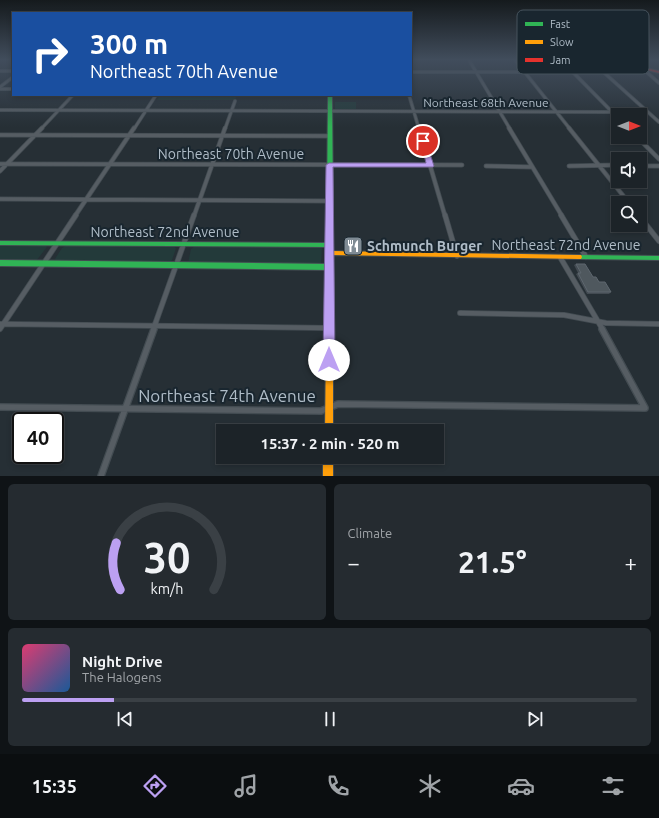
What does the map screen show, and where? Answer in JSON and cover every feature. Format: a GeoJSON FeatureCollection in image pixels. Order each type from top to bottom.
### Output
{"type":"FeatureCollection","features":[{"type":"Feature","properties":{"kind":"street"},"geometry":{"type":"LineString","coordinates":[[482,82],[586,257]]}},
{"type":"Feature","properties":{"kind":"street"},"geometry":{"type":"LineString","coordinates":[[533,82],[623,196]]}},
{"type":"Feature","properties":{"kind":"street"},"geometry":{"type":"LineString","coordinates":[[582,82],[611,111]]}},
{"type":"Feature","properties":{"kind":"street"},"geometry":{"type":"LineString","coordinates":[[615,82],[659,122]]}},
{"type":"Feature","properties":{"kind":"street"},"geometry":{"type":"LineString","coordinates":[[0,88],[12,89]]}},
{"type":"Feature","properties":{"kind":"street"},"geometry":{"type":"LineString","coordinates":[[0,171],[72,96]]}},
{"type":"Feature","properties":{"kind":"street"},"geometry":{"type":"LineString","coordinates":[[0,330],[2,324],[58,243],[155,96]]}},
{"type":"Feature","properties":{"kind":"street"},"geometry":{"type":"LineString","coordinates":[[328,424],[330,96]]}},
{"type":"Feature","properties":{"kind":"street"},"geometry":{"type":"LineString","coordinates":[[409,96],[457,256]]}},
{"type":"Feature","properties":{"kind":"street"},"geometry":{"type":"LineString","coordinates":[[101,476],[178,265],[235,101]]}},
{"type":"Feature","properties":{"kind":"street","name":"Northeast 68th Avenue"},"geometry":{"type":"LineString","coordinates":[[0,110],[414,112],[555,110],[611,112]]}},
{"type":"Feature","properties":{"kind":"street"},"geometry":{"type":"LineString","coordinates":[[0,135],[330,136]]}},
{"type":"Feature","properties":{"kind":"street"},"geometry":{"type":"LineString","coordinates":[[644,144],[659,159]]}},
{"type":"Feature","properties":{"kind":"street","name":"Northeast 70th Avenue"},"geometry":{"type":"LineString","coordinates":[[0,164],[462,165]]}},
{"type":"Feature","properties":{"kind":"street"},"geometry":{"type":"LineString","coordinates":[[569,166],[611,165]]}},
{"type":"Feature","properties":{"kind":"street"},"geometry":{"type":"LineString","coordinates":[[486,166],[532,167]]}},
{"type":"Feature","properties":{"kind":"street"},"geometry":{"type":"LineString","coordinates":[[647,166],[659,166]]}},
{"type":"Feature","properties":{"kind":"street"},"geometry":{"type":"LineString","coordinates":[[0,200],[329,201]]}},
{"type":"Feature","properties":{"kind":"street"},"geometry":{"type":"LineString","coordinates":[[647,226],[659,241]]}},
{"type":"Feature","properties":{"kind":"street","name":"Northeast 72nd Avenue"},"geometry":{"type":"LineString","coordinates":[[0,243],[329,245]]}},
{"type":"Feature","properties":{"kind":"street","name":"Northeast 72nd Avenue"},"geometry":{"type":"LineString","coordinates":[[329,253],[659,258]]}},
{"type":"Feature","properties":{"kind":"street"},"geometry":{"type":"LineString","coordinates":[[560,257],[597,322]]}},
{"type":"Feature","properties":{"kind":"street"},"geometry":{"type":"LineString","coordinates":[[0,263],[329,267]]}},
{"type":"Feature","properties":{"kind":"street"},"geometry":{"type":"LineString","coordinates":[[460,313],[564,315],[597,322],[659,324]]}},
{"type":"Feature","properties":{"kind":"street","name":"Northeast 74th Avenue"},"geometry":{"type":"LineString","coordinates":[[0,407],[321,411],[338,404],[646,408],[605,333],[597,322]]}},
{"type":"Feature","properties":{"kind":"street"},"geometry":{"type":"LineString","coordinates":[[2,324],[329,328]]}},
{"type":"Feature","properties":{"kind":"street"},"geometry":{"type":"LineString","coordinates":[[328,464],[328,476]]}},
{"type":"Feature","properties":{"kind":"green space"},"geometry":{"type":"Polygon","coordinates":[[[159,96],[237,96],[235,100],[157,100],[159,96]]]}},
{"type":"Feature","properties":{"kind":"green space"},"geometry":{"type":"Polygon","coordinates":[[[335,102],[356,102],[356,109],[335,109],[335,102]]]}},
{"type":"Feature","properties":{"kind":"green space"},"geometry":{"type":"Polygon","coordinates":[[[0,245],[45,245],[47,247],[36,261],[0,261],[0,245]]]}},
{"type":"Feature","properties":{"kind":"green space"},"geometry":{"type":"Polygon","coordinates":[[[67,245],[173,246],[176,248],[172,260],[169,263],[56,262],[55,259],[62,248],[67,245]]]}},
{"type":"Feature","properties":{"kind":"green space"},"geometry":{"type":"Polygon","coordinates":[[[195,246],[322,247],[321,265],[188,263],[191,249],[195,246]]]}},
{"type":"Feature","properties":{"kind":"building"},"geometry":{"type":"Polygon","coordinates":[[[576,264],[585,264],[593,277],[596,277],[599,282],[605,282],[611,292],[588,292],[578,273],[581,273],[576,264]]]}},
{"type":"Feature","properties":{"kind":"traffic: fast"},"geometry":{"type":"LineString","coordinates":[[330,96],[330,201]]}},
{"type":"Feature","properties":{"kind":"traffic: fast"},"geometry":{"type":"LineString","coordinates":[[0,243],[329,245]]}},
{"type":"Feature","properties":{"kind":"traffic: fast"},"geometry":{"type":"LineString","coordinates":[[579,257],[659,258]]}},
{"type":"Feature","properties":{"kind":"traffic: fast"},"geometry":{"type":"LineString","coordinates":[[0,263],[329,267]]}},
{"type":"Feature","properties":{"kind":"traffic: slow"},"geometry":{"type":"LineString","coordinates":[[329,424],[330,201]]}},
{"type":"Feature","properties":{"kind":"traffic: slow"},"geometry":{"type":"LineString","coordinates":[[329,253],[579,257]]}},
{"type":"Feature","properties":{"kind":"traffic: slow"},"geometry":{"type":"LineString","coordinates":[[328,464],[328,476]]}},
{"type":"Feature","properties":{"kind":"place","name":"Schmunch Burger"},"geometry":{"type":"Point","coordinates":[353,246]}},
{"type":"Feature","properties":{"kind":"route"},"geometry":{"type":"LineString","coordinates":[[329,360],[329,165],[430,166],[423,141]]}}]}
